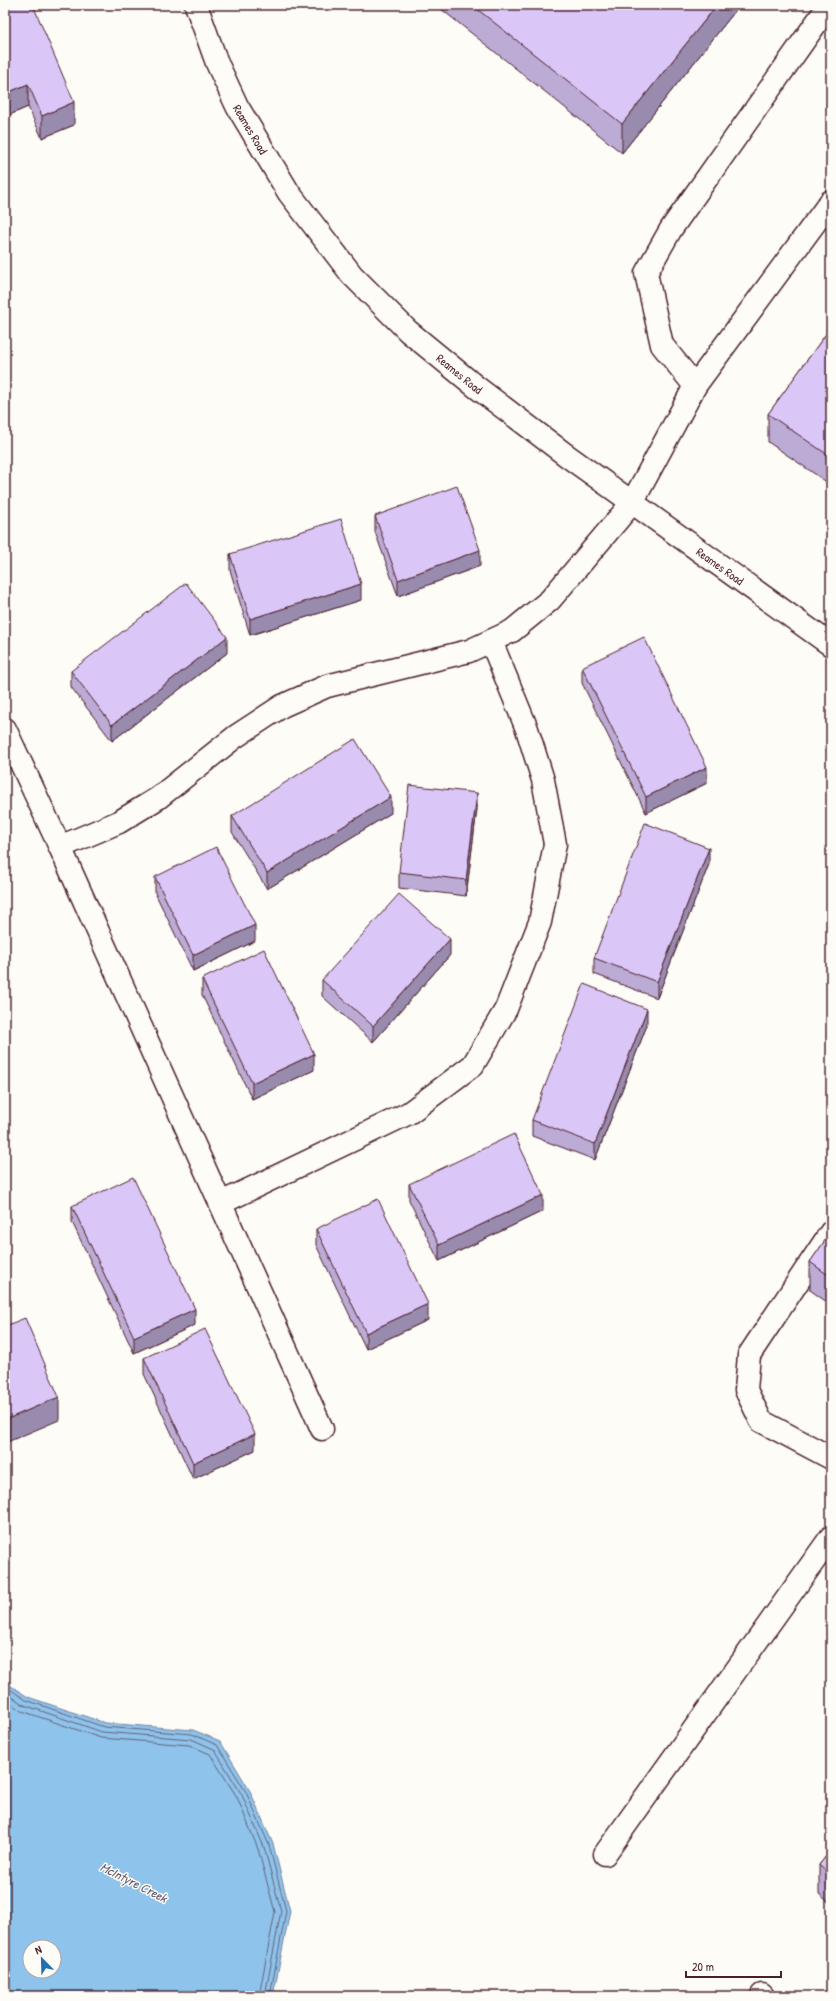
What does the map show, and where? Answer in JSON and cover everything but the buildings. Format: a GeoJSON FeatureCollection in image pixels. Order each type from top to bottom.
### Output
{"type":"FeatureCollection","features":[{"type":"Feature","properties":{"kind":"street","name":"Reames Road"},"geometry":{"type":"LineString","coordinates":[[196,5],[217,63],[237,106],[289,193],[352,275],[408,331],[475,386],[566,455],[831,645]]}},
{"type":"Feature","properties":{"kind":"street"},"geometry":{"type":"LineString","coordinates":[[695,386],[662,345],[646,273],[671,229],[829,5]]}},
{"type":"Feature","properties":{"kind":"street"},"geometry":{"type":"LineString","coordinates":[[60,847],[119,822],[158,798],[235,738],[282,706],[327,686],[469,651],[512,631],[550,600],[632,502],[695,386],[831,201]]}},
{"type":"Feature","properties":{"kind":"street"},"geometry":{"type":"LineString","coordinates":[[221,1203],[409,1114],[473,1065],[506,1009],[540,922],[555,844],[543,780],[527,728],[490,641]]}},
{"type":"Feature","properties":{"kind":"street"},"geometry":{"type":"LineString","coordinates":[[5,729],[60,847],[322,1429]]}},
{"type":"Feature","properties":{"kind":"street"},"geometry":{"type":"LineString","coordinates":[[831,1232],[749,1355],[746,1390],[761,1421],[831,1458]]}},
{"type":"Feature","properties":{"kind":"street"},"geometry":{"type":"LineString","coordinates":[[605,1854],[831,1537]]}},
{"type":"Feature","properties":{"kind":"water","name":"McIntyre Creek"},"geometry":{"type":"Polygon","coordinates":[[[5,1682],[28,1697],[105,1723],[193,1730],[220,1741],[250,1791],[273,1844],[290,1911],[273,1996],[5,1996],[5,1682]]]}}]}
